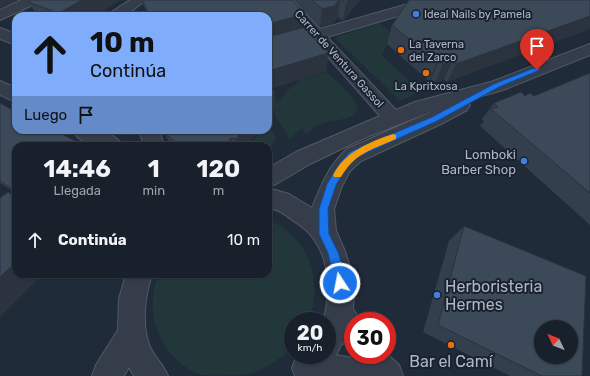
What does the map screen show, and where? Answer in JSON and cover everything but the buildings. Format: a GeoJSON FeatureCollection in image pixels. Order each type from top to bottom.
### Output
{"type":"FeatureCollection","features":[{"type":"Feature","properties":{"kind":"street"},"geometry":{"type":"LineString","coordinates":[[0,16],[32,0]]}},
{"type":"Feature","properties":{"kind":"street","name":"Carrer de Ventura Gassol"},"geometry":{"type":"LineString","coordinates":[[285,0],[393,118]]}},
{"type":"Feature","properties":{"kind":"street"},"geometry":{"type":"LineString","coordinates":[[272,48],[437,0]]}},
{"type":"Feature","properties":{"kind":"street"},"geometry":{"type":"LineString","coordinates":[[124,12],[144,4]]}},
{"type":"Feature","properties":{"kind":"street"},"geometry":{"type":"LineString","coordinates":[[1,33],[12,28]]}},
{"type":"Feature","properties":{"kind":"street"},"geometry":{"type":"LineString","coordinates":[[1,33],[12,38]]}},
{"type":"Feature","properties":{"kind":"street"},"geometry":{"type":"LineString","coordinates":[[324,234],[323,209],[332,184],[343,165],[354,155],[434,119],[497,86],[590,49]]}},
{"type":"Feature","properties":{"kind":"street"},"geometry":{"type":"LineString","coordinates":[[272,176],[318,151],[393,118],[422,107],[497,86]]}},
{"type":"Feature","properties":{"kind":"street"},"geometry":{"type":"LineString","coordinates":[[0,87],[12,94]]}},
{"type":"Feature","properties":{"kind":"street"},"geometry":{"type":"LineString","coordinates":[[90,134],[105,142]]}},
{"type":"Feature","properties":{"kind":"street"},"geometry":{"type":"LineString","coordinates":[[272,199],[290,205],[314,222],[324,234],[333,252],[339,274],[344,312]]}},
{"type":"Feature","properties":{"kind":"street"},"geometry":{"type":"LineString","coordinates":[[138,278],[135,284],[131,308],[132,333],[137,352],[153,376]]}},
{"type":"Feature","properties":{"kind":"street"},"geometry":{"type":"LineString","coordinates":[[336,334],[344,325]]}},
{"type":"Feature","properties":{"kind":"street"},"geometry":{"type":"LineString","coordinates":[[107,376],[132,333]]}},
{"type":"Feature","properties":{"kind":"street"},"geometry":{"type":"LineString","coordinates":[[376,364],[388,376]]}},
{"type":"Feature","properties":{"kind":"street"},"geometry":{"type":"LineString","coordinates":[[308,366],[333,368],[371,376]]}},
{"type":"Feature","properties":{"kind":"green space"},"geometry":{"type":"Polygon","coordinates":[[[380,23],[394,35],[381,55],[420,90],[420,92],[403,100],[399,100],[336,39],[339,36],[380,23]]]}},
{"type":"Feature","properties":{"kind":"green space"},"geometry":{"type":"Polygon","coordinates":[[[327,72],[353,98],[357,105],[357,111],[354,115],[349,117],[319,125],[306,134],[302,128],[290,139],[274,114],[277,109],[273,107],[289,89],[303,79],[327,72]]]}},
{"type":"Feature","properties":{"kind":"green space"},"geometry":{"type":"Polygon","coordinates":[[[272,130],[276,138],[272,144],[272,142],[252,142],[258,134],[272,134],[272,130]]]}},
{"type":"Feature","properties":{"kind":"green space"},"geometry":{"type":"Polygon","coordinates":[[[272,222],[290,233],[299,243],[306,253],[313,277],[314,290],[310,312],[284,312],[284,355],[259,371],[253,373],[238,375],[201,375],[187,368],[175,358],[166,347],[159,334],[154,319],[154,289],[158,278],[272,278],[272,222]]]}},
{"type":"Feature","properties":{"kind":"slow traffic"},"geometry":{"type":"LineString","coordinates":[[338,175],[343,165],[354,155],[368,147],[393,137]]}},
{"type":"Feature","properties":{"kind":"place","name":"Ideal Nails by Pamela"},"geometry":{"type":"Point","coordinates":[416,14]}},
{"type":"Feature","properties":{"kind":"place","name":"La Taverna del Zarco"},"geometry":{"type":"Point","coordinates":[401,50]}},
{"type":"Feature","properties":{"kind":"place","name":"La Kpritxosa"},"geometry":{"type":"Point","coordinates":[426,73]}},
{"type":"Feature","properties":{"kind":"place","name":"Lomboki Barber Shop"},"geometry":{"type":"Point","coordinates":[524,161]}},
{"type":"Feature","properties":{"kind":"place","name":"Herboristeria Hermes"},"geometry":{"type":"Point","coordinates":[437,295]}},
{"type":"Feature","properties":{"kind":"place","name":"Bar el Camí"},"geometry":{"type":"Point","coordinates":[451,345]}},
{"type":"Feature","properties":{"kind":"route"},"geometry":{"type":"LineString","coordinates":[[340,283],[333,252],[324,234],[323,209],[332,184],[343,165],[354,155],[368,147],[434,119],[497,86],[537,70]]}}]}
